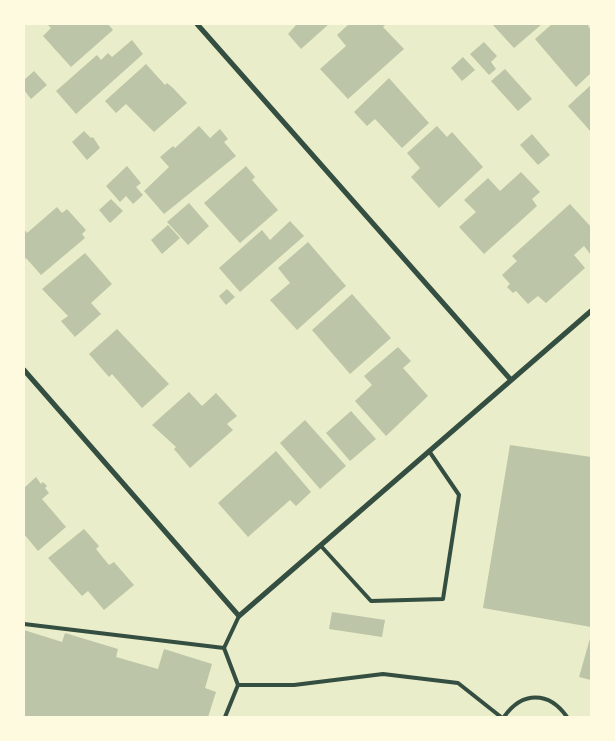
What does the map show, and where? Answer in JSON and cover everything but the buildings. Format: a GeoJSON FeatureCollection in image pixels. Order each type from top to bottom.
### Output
{"type":"FeatureCollection","features":[{"type":"Feature","properties":{"kind":"street"},"geometry":{"type":"LineString","coordinates":[[197,24],[511,380]]}},
{"type":"Feature","properties":{"kind":"street"},"geometry":{"type":"LineString","coordinates":[[24,370],[239,616],[591,311]]}},
{"type":"Feature","properties":{"kind":"lane"},"geometry":{"type":"LineString","coordinates":[[321,546],[371,601],[443,600],[459,495],[429,451]]}},
{"type":"Feature","properties":{"kind":"lane"},"geometry":{"type":"LineString","coordinates":[[225,717],[238,684],[224,648],[239,616]]}},
{"type":"Feature","properties":{"kind":"lane"},"geometry":{"type":"LineString","coordinates":[[24,624],[224,648]]}},
{"type":"Feature","properties":{"kind":"lane"},"geometry":{"type":"LineString","coordinates":[[238,684],[294,686],[383,674],[458,683],[502,717],[511,707],[522,700],[535,697],[549,700],[560,707],[567,717]]}}]}
